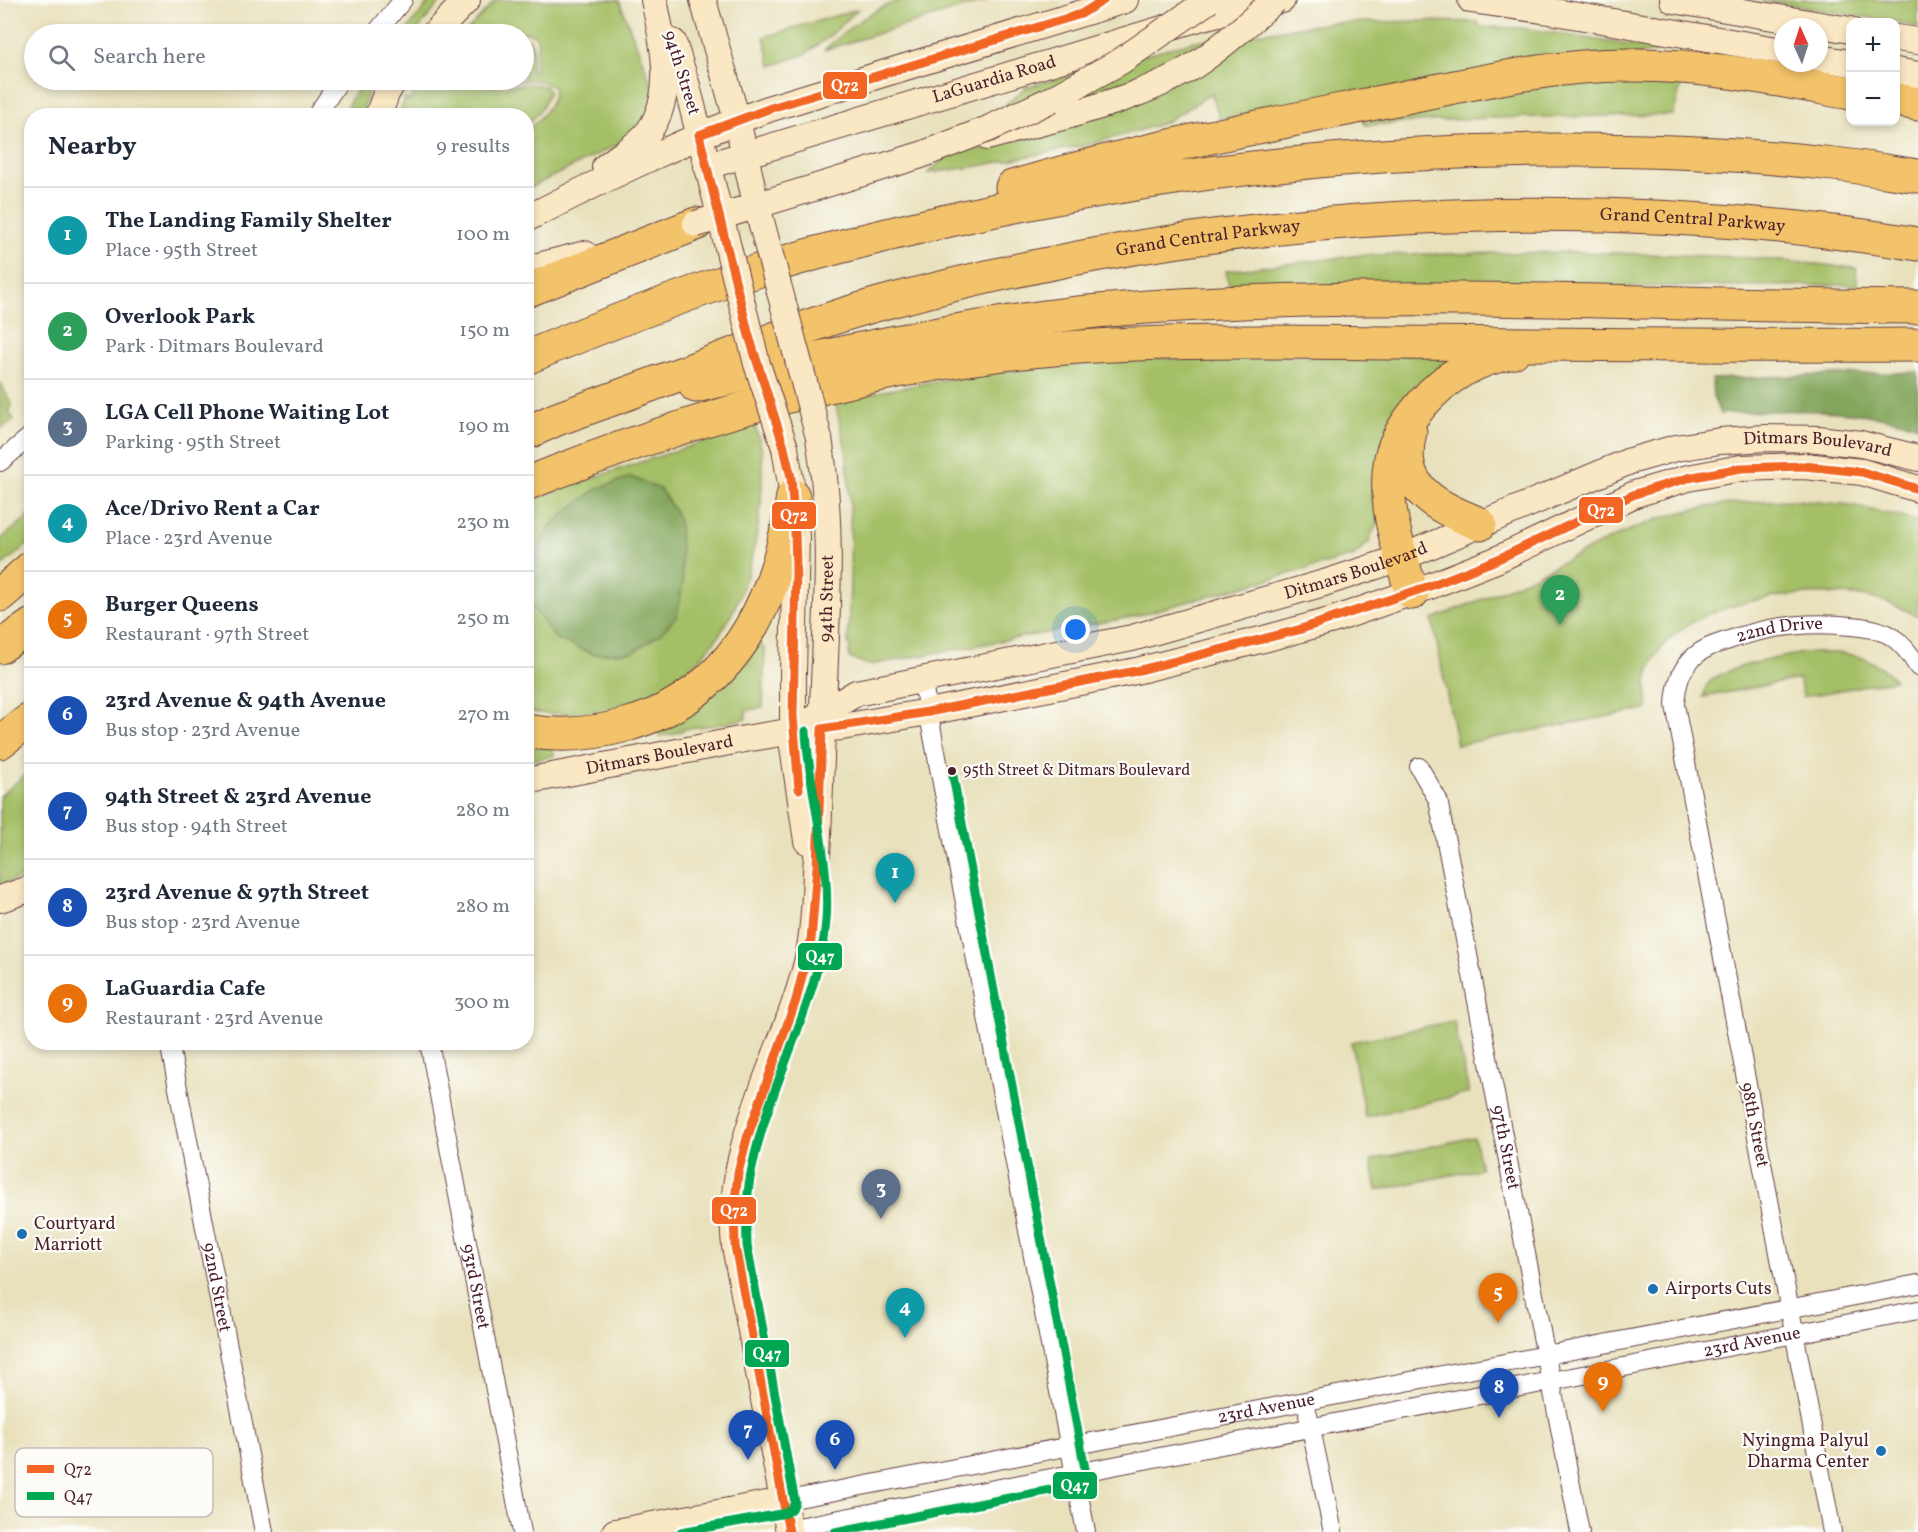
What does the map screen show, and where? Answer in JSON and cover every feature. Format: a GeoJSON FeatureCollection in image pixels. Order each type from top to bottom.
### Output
{"type":"FeatureCollection","features":[{"type":"Feature","properties":{"kind":"highway"},"geometry":{"type":"LineString","coordinates":[[534,354],[676,299],[832,243],[1069,170],[1244,130],[1483,82],[1547,71],[1588,67],[1662,65],[1736,73],[1846,92]]}},
{"type":"Feature","properties":{"kind":"highway"},"geometry":{"type":"LineString","coordinates":[[1900,101],[1918,104]]}},
{"type":"Feature","properties":{"kind":"highway"},"geometry":{"type":"LineString","coordinates":[[676,299],[763,269],[936,223],[1094,190],[1260,166],[1431,152],[1605,150],[1672,152],[1832,163],[1918,176]]}},
{"type":"Feature","properties":{"kind":"highway"},"geometry":{"type":"LineString","coordinates":[[534,288],[706,213]]}},
{"type":"Feature","properties":{"kind":"highway","name":"Grand Central Parkway"},"geometry":{"type":"LineString","coordinates":[[534,429],[821,321],[884,303],[1061,260],[1205,236],[1284,226],[1363,220],[1437,216],[1580,214],[1734,221],[1918,244]]}},
{"type":"Feature","properties":{"kind":"highway"},"geometry":{"type":"LineString","coordinates":[[557,419],[787,365],[907,340],[1079,313],[1241,302],[1404,298],[1918,307]]}},
{"type":"Feature","properties":{"kind":"highway"},"geometry":{"type":"LineString","coordinates":[[534,481],[667,432],[768,401],[904,370],[999,355],[1094,346],[1212,342],[1678,346],[1918,345]]}},
{"type":"Feature","properties":{"kind":"highway"},"geometry":{"type":"LineString","coordinates":[[1412,593],[1401,558],[1391,511],[1389,485],[1391,458],[1400,436],[1432,393],[1454,375],[1494,356],[1533,350],[1678,346]]}},
{"type":"Feature","properties":{"kind":"highway"},"geometry":{"type":"LineString","coordinates":[[1419,408],[1412,423],[1407,446],[1409,467],[1416,483],[1429,500],[1448,511],[1480,524]]}},
{"type":"Feature","properties":{"kind":"highway"},"geometry":{"type":"LineString","coordinates":[[534,732],[572,734],[611,729],[652,716],[676,704],[699,688],[729,660],[760,612],[782,552],[793,496]]}},
{"type":"Feature","properties":{"kind":"highway"},"geometry":{"type":"LineString","coordinates":[[0,596],[24,574]]}},
{"type":"Feature","properties":{"kind":"highway"},"geometry":{"type":"LineString","coordinates":[[0,596],[24,579]]}},
{"type":"Feature","properties":{"kind":"highway"},"geometry":{"type":"LineString","coordinates":[[0,647],[24,630]]}},
{"type":"Feature","properties":{"kind":"highway"},"geometry":{"type":"LineString","coordinates":[[0,742],[24,724]]}},
{"type":"Feature","properties":{"kind":"street"},"geometry":{"type":"LineString","coordinates":[[383,24],[403,0]]}},
{"type":"Feature","properties":{"kind":"street"},"geometry":{"type":"LineString","coordinates":[[442,24],[459,0]]}},
{"type":"Feature","properties":{"kind":"street"},"geometry":{"type":"LineString","coordinates":[[444,24],[467,0]]}},
{"type":"Feature","properties":{"kind":"street"},"geometry":{"type":"LineString","coordinates":[[534,215],[570,197],[639,142],[648,132],[658,112],[665,88],[656,0]]}},
{"type":"Feature","properties":{"kind":"street","name":"94th Street"},"geometry":{"type":"LineString","coordinates":[[656,0],[681,66],[707,166],[706,213],[786,448],[793,496],[796,567],[793,674],[795,764],[815,888]]}},
{"type":"Feature","properties":{"kind":"street","name":"94th Street"},"geometry":{"type":"LineString","coordinates":[[703,0],[737,120],[754,195],[819,438],[825,471],[828,510],[821,780],[813,929],[806,968],[744,1146],[734,1204],[735,1246],[783,1501],[783,1531]]}},
{"type":"Feature","properties":{"kind":"street"},"geometry":{"type":"LineString","coordinates":[[1081,14],[1104,0]]}},
{"type":"Feature","properties":{"kind":"street","name":"LaGuardia Road"},"geometry":{"type":"LineString","coordinates":[[570,197],[699,135],[737,120],[1125,0]]}},
{"type":"Feature","properties":{"kind":"street"},"geometry":{"type":"LineString","coordinates":[[921,155],[988,129],[1052,99],[1121,61],[1209,0]]}},
{"type":"Feature","properties":{"kind":"street"},"geometry":{"type":"LineString","coordinates":[[534,267],[706,213],[1130,97],[1153,88],[1197,63],[1275,0]]}},
{"type":"Feature","properties":{"kind":"street","name":"LaGuardia Road"},"geometry":{"type":"LineString","coordinates":[[707,166],[1199,18],[1282,0]]}},
{"type":"Feature","properties":{"kind":"street"},"geometry":{"type":"LineString","coordinates":[[1471,0],[1774,49]]}},
{"type":"Feature","properties":{"kind":"street"},"geometry":{"type":"LineString","coordinates":[[1673,0],[1846,29]]}},
{"type":"Feature","properties":{"kind":"street"},"geometry":{"type":"LineString","coordinates":[[1900,39],[1918,41]]}},
{"type":"Feature","properties":{"kind":"street"},"geometry":{"type":"LineString","coordinates":[[1828,59],[1846,62]]}},
{"type":"Feature","properties":{"kind":"street"},"geometry":{"type":"LineString","coordinates":[[1900,72],[1918,75]]}},
{"type":"Feature","properties":{"kind":"street"},"geometry":{"type":"LineString","coordinates":[[321,108],[333,90]]}},
{"type":"Feature","properties":{"kind":"street"},"geometry":{"type":"LineString","coordinates":[[381,108],[388,90]]}},
{"type":"Feature","properties":{"kind":"street","name":"Ditmars Boulevard"},"geometry":{"type":"LineString","coordinates":[[534,780],[794,731],[822,721],[856,693],[1132,638],[1324,584],[1401,558],[1630,461],[1676,448],[1720,441],[1765,438],[1818,439],[1861,444],[1918,458]]}},
{"type":"Feature","properties":{"kind":"street"},"geometry":{"type":"LineString","coordinates":[[0,462],[24,442]]}},
{"type":"Feature","properties":{"kind":"street","name":"Ditmars Boulevard"},"geometry":{"type":"LineString","coordinates":[[822,721],[843,727],[928,712],[1136,671],[1298,630],[1412,593],[1496,560],[1635,494],[1688,478],[1741,468],[1804,466],[1862,472],[1918,489]]}},
{"type":"Feature","properties":{"kind":"street","name":"22nd Drive"},"geometry":{"type":"LineString","coordinates":[[1677,718],[1676,688],[1684,669],[1695,655],[1710,646],[1752,632],[1797,624],[1826,623],[1878,630],[1907,650],[1918,667]]}},
{"type":"Feature","properties":{"kind":"street"},"geometry":{"type":"LineString","coordinates":[[922,679],[1086,1532]]}},
{"type":"Feature","properties":{"kind":"street","name":"98th Street"},"geometry":{"type":"LineString","coordinates":[[1677,718],[1832,1532]]}},
{"type":"Feature","properties":{"kind":"street","name":"97th Street"},"geometry":{"type":"LineString","coordinates":[[1419,768],[1438,800],[1580,1532]]}},
{"type":"Feature","properties":{"kind":"street"},"geometry":{"type":"LineString","coordinates":[[0,899],[24,891]]}},
{"type":"Feature","properties":{"kind":"street","name":"92nd Street"},"geometry":{"type":"LineString","coordinates":[[171,1050],[264,1532]]}},
{"type":"Feature","properties":{"kind":"street","name":"93rd Street"},"geometry":{"type":"LineString","coordinates":[[431,1050],[522,1532]]}},
{"type":"Feature","properties":{"kind":"street","name":"23rd Avenue"},"geometry":{"type":"LineString","coordinates":[[615,1532],[1918,1284]]}},
{"type":"Feature","properties":{"kind":"street","name":"23rd Avenue"},"geometry":{"type":"LineString","coordinates":[[783,1531],[1918,1310]]}},
{"type":"Feature","properties":{"kind":"street"},"geometry":{"type":"LineString","coordinates":[[1305,1402],[1333,1532]]}},
{"type":"Feature","properties":{"kind":"green space"},"geometry":{"type":"Polygon","coordinates":[[[431,0],[442,0],[422,24],[411,24],[431,0]]]}},
{"type":"Feature","properties":{"kind":"green space"},"geometry":{"type":"Polygon","coordinates":[[[496,0],[619,0],[655,93],[639,134],[534,186],[534,124],[545,112],[554,94],[554,88],[534,80],[538,42],[534,24],[473,24],[496,0]]]}},
{"type":"Feature","properties":{"kind":"green space"},"geometry":{"type":"Polygon","coordinates":[[[901,0],[988,0],[824,50],[860,20],[901,0]]]}},
{"type":"Feature","properties":{"kind":"green space"},"geometry":{"type":"Polygon","coordinates":[[[1759,0],[1918,0],[1918,27],[1900,23],[1900,18],[1871,18],[1759,0]]]}},
{"type":"Feature","properties":{"kind":"green space"},"geometry":{"type":"Polygon","coordinates":[[[858,9],[830,36],[805,54],[771,66],[764,37],[858,9]]]}},
{"type":"Feature","properties":{"kind":"green space"},"geometry":{"type":"Polygon","coordinates":[[[1478,22],[1479,27],[1522,28],[1642,47],[1657,46],[1655,52],[1219,119],[1212,93],[1164,123],[1092,144],[979,166],[928,173],[1026,87],[1195,41],[1332,23],[1478,22]]]}},
{"type":"Feature","properties":{"kind":"green space"},"geometry":{"type":"Polygon","coordinates":[[[1683,78],[1673,115],[1485,118],[1365,125],[1363,119],[1554,83],[1683,78]]]}},
{"type":"Feature","properties":{"kind":"green space"},"geometry":{"type":"Polygon","coordinates":[[[534,85],[545,86],[549,91],[543,106],[534,117],[534,108],[401,108],[405,99],[410,101],[417,90],[534,90],[534,85]]]}},
{"type":"Feature","properties":{"kind":"green space"},"geometry":{"type":"Polygon","coordinates":[[[357,90],[370,90],[363,108],[346,108],[357,90]]]}},
{"type":"Feature","properties":{"kind":"green space"},"geometry":{"type":"Polygon","coordinates":[[[1577,252],[1739,257],[1856,268],[1857,285],[1230,290],[1226,271],[1362,255],[1577,252]]]}},
{"type":"Feature","properties":{"kind":"green space"},"geometry":{"type":"Polygon","coordinates":[[[1444,354],[1446,364],[1378,524],[1369,542],[1354,556],[1132,617],[870,665],[849,658],[849,482],[846,452],[835,400],[984,372],[1164,358],[1444,354]]]}},
{"type":"Feature","properties":{"kind":"green space"},"geometry":{"type":"Polygon","coordinates":[[[1918,372],[1918,426],[1869,415],[1819,411],[1720,414],[1713,397],[1712,379],[1918,372]]]}},
{"type":"Feature","properties":{"kind":"green space"},"geometry":{"type":"Polygon","coordinates":[[[0,382],[12,405],[9,412],[14,420],[0,429],[0,382]]]}},
{"type":"Feature","properties":{"kind":"green space"},"geometry":{"type":"Polygon","coordinates":[[[755,425],[761,448],[761,495],[751,562],[736,605],[714,642],[690,668],[645,697],[594,711],[544,714],[534,712],[534,500],[564,487],[755,425]]]}},
{"type":"Feature","properties":{"kind":"green space"},"geometry":{"type":"Polygon","coordinates":[[[631,477],[660,489],[679,521],[683,583],[677,616],[660,634],[633,652],[593,654],[556,639],[534,610],[534,558],[548,528],[574,505],[599,488],[631,477]]]}},
{"type":"Feature","properties":{"kind":"green space"},"geometry":{"type":"Polygon","coordinates":[[[1796,500],[1851,505],[1918,521],[1918,616],[1880,600],[1841,594],[1811,594],[1747,602],[1716,612],[1688,625],[1666,642],[1648,675],[1648,709],[1457,745],[1432,619],[1536,575],[1634,528],[1675,514],[1720,505],[1796,500]]]}},
{"type":"Feature","properties":{"kind":"green space"},"geometry":{"type":"Polygon","coordinates":[[[24,520],[24,548],[0,567],[0,540],[24,520]]]}},
{"type":"Feature","properties":{"kind":"green space"},"geometry":{"type":"Polygon","coordinates":[[[758,643],[765,649],[763,707],[746,711],[746,719],[688,728],[660,736],[657,728],[758,643]]]}},
{"type":"Feature","properties":{"kind":"green space"},"geometry":{"type":"Polygon","coordinates":[[[1803,653],[1841,653],[1864,658],[1885,670],[1895,680],[1803,697],[1799,679],[1703,697],[1708,684],[1726,672],[1803,653]]]}},
{"type":"Feature","properties":{"kind":"green space"},"geometry":{"type":"Polygon","coordinates":[[[534,747],[553,748],[554,756],[534,760],[534,747]]]}},
{"type":"Feature","properties":{"kind":"green space"},"geometry":{"type":"Polygon","coordinates":[[[24,776],[24,876],[0,885],[0,796],[24,776]]]}},
{"type":"Feature","properties":{"kind":"green space"},"geometry":{"type":"Polygon","coordinates":[[[1454,1021],[1469,1093],[1365,1117],[1351,1042],[1454,1021]]]}},
{"type":"Feature","properties":{"kind":"green space"},"geometry":{"type":"Polygon","coordinates":[[[1474,1137],[1481,1169],[1377,1190],[1371,1160],[1474,1137]]]}},
{"type":"Feature","properties":{"kind":"transit line","name":"Q72"},"geometry":{"type":"LineString","coordinates":[[799,789],[793,716],[796,568],[791,477],[749,336],[699,135],[771,108],[1081,14],[1104,0]]}},
{"type":"Feature","properties":{"kind":"transit line","name":"Q72"},"geometry":{"type":"LineString","coordinates":[[789,1532],[735,1246],[734,1209],[738,1173],[747,1138],[796,1000],[811,940],[817,866],[822,729],[928,712],[1136,671],[1298,630],[1430,586],[1496,560],[1635,494],[1688,478],[1741,468],[1804,466],[1862,472],[1918,489]]}},
{"type":"Feature","properties":{"kind":"transit line","name":"Q47"},"geometry":{"type":"LineString","coordinates":[[681,1532],[786,1513],[792,1509],[795,1502],[747,1245],[747,1216],[750,1177],[759,1139],[809,997],[824,938],[827,912],[824,860],[806,731]]}},
{"type":"Feature","properties":{"kind":"transit line","name":"Q47"},"geometry":{"type":"LineString","coordinates":[[835,1532],[1076,1485],[1083,1481],[1086,1474],[952,771]]}},
{"type":"Feature","properties":{"kind":"place","name":"Overlook Park"},"geometry":{"type":"Point","coordinates":[1560,625]}},
{"type":"Feature","properties":{"kind":"place","name":"95th Street & Ditmars Boulevard"},"geometry":{"type":"Point","coordinates":[952,771]}},
{"type":"Feature","properties":{"kind":"place","name":"The Landing Family Shelter"},"geometry":{"type":"Point","coordinates":[895,903]}},
{"type":"Feature","properties":{"kind":"place","name":"LGA Cell Phone Waiting Lot"},"geometry":{"type":"Point","coordinates":[881,1219]}},
{"type":"Feature","properties":{"kind":"place","name":"Courtyard Marriott"},"geometry":{"type":"Point","coordinates":[22,1234]}},
{"type":"Feature","properties":{"kind":"place","name":"Airports Cuts"},"geometry":{"type":"Point","coordinates":[1653,1289]}},
{"type":"Feature","properties":{"kind":"place","name":"Burger Queens"},"geometry":{"type":"Point","coordinates":[1498,1323]}},
{"type":"Feature","properties":{"kind":"place","name":"Ace/Drivo Rent a Car"},"geometry":{"type":"Point","coordinates":[905,1338]}},
{"type":"Feature","properties":{"kind":"place","name":"LaGuardia Cafe"},"geometry":{"type":"Point","coordinates":[1603,1412]}},
{"type":"Feature","properties":{"kind":"place","name":"23rd Avenue & 97th Street"},"geometry":{"type":"Point","coordinates":[1499,1418]}},
{"type":"Feature","properties":{"kind":"place","name":"Nyingma Palyul Dharma Center"},"geometry":{"type":"Point","coordinates":[1881,1451]}},
{"type":"Feature","properties":{"kind":"place","name":"94th Street & 23rd Avenue"},"geometry":{"type":"Point","coordinates":[748,1460]}},
{"type":"Feature","properties":{"kind":"place","name":"23rd Avenue & 94th Avenue"},"geometry":{"type":"Point","coordinates":[835,1470]}}]}
